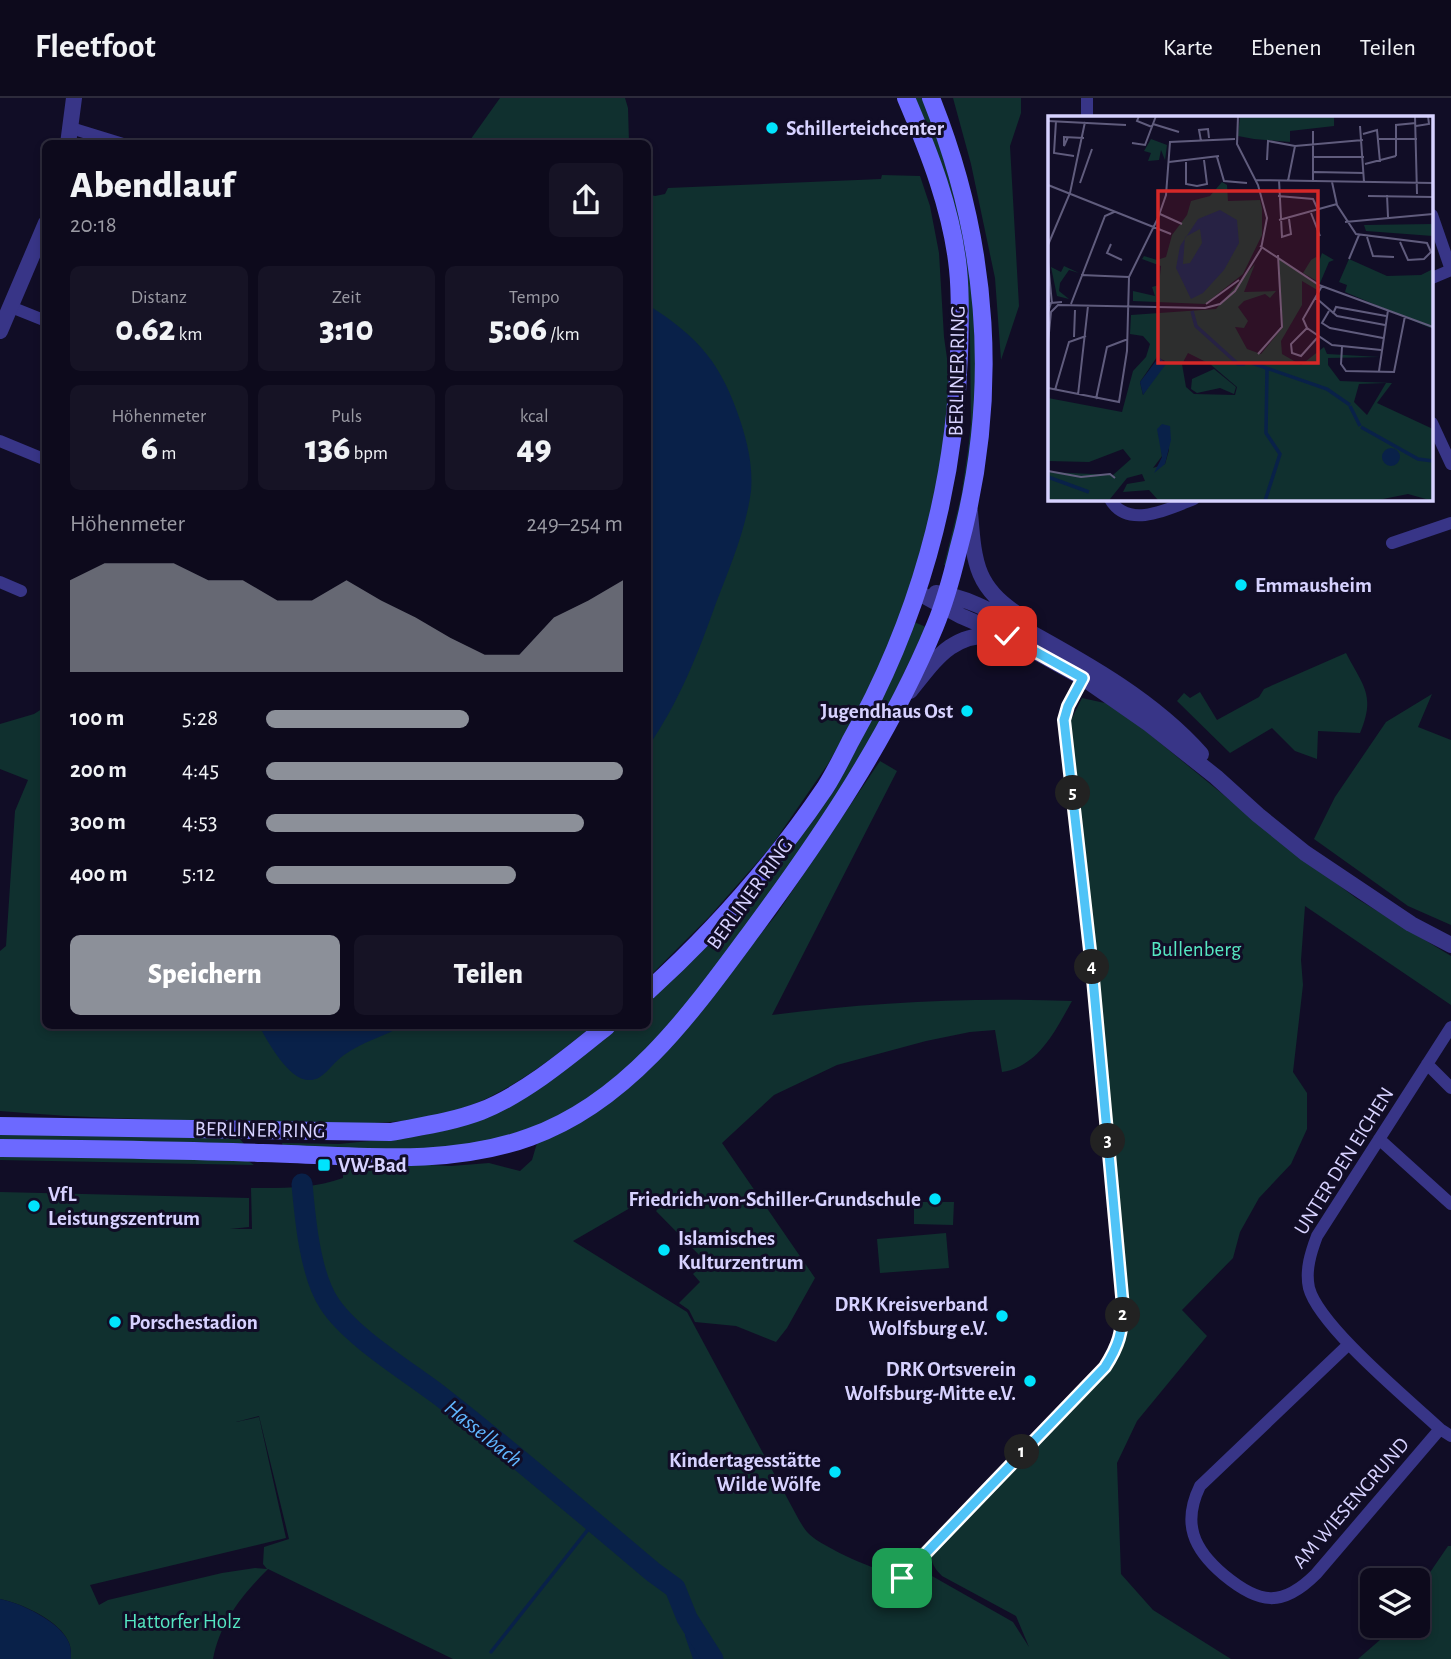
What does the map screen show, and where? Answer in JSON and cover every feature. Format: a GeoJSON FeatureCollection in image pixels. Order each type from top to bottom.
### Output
{"type":"FeatureCollection","features":[{"type":"Feature","properties":{"kind":"main road","name":"BERLINER RING"},"geometry":{"type":"LineString","coordinates":[[651,988],[727,911],[784,844],[825,787],[867,713],[900,641],[937,523],[949,468],[956,413],[960,323],[958,270],[945,205],[925,142],[906,98]]}},
{"type":"Feature","properties":{"kind":"main road","name":"BERLINER RING"},"geometry":{"type":"LineString","coordinates":[[0,1148],[424,1156],[499,1147],[534,1136],[586,1109],[625,1080],[699,1001],[809,855],[898,705],[936,624],[970,509],[977,472],[982,405],[984,338],[979,275],[957,173],[931,98]]}},
{"type":"Feature","properties":{"kind":"main road","name":"BERLINER RING"},"geometry":{"type":"LineString","coordinates":[[0,1126],[391,1132],[445,1123],[484,1110],[532,1083],[603,1029]]}},
{"type":"Feature","properties":{"kind":"street"},"geometry":{"type":"LineString","coordinates":[[74,98],[69,136],[96,140]]}},
{"type":"Feature","properties":{"kind":"street"},"geometry":{"type":"LineString","coordinates":[[1087,98],[1087,116]]}},
{"type":"Feature","properties":{"kind":"street"},"geometry":{"type":"LineString","coordinates":[[1434,221],[1451,270],[1434,277]]}},
{"type":"Feature","properties":{"kind":"street"},"geometry":{"type":"LineString","coordinates":[[0,331],[42,233]]}},
{"type":"Feature","properties":{"kind":"street"},"geometry":{"type":"LineString","coordinates":[[11,307],[42,319]]}},
{"type":"Feature","properties":{"kind":"street"},"geometry":{"type":"LineString","coordinates":[[1434,427],[1451,464]]}},
{"type":"Feature","properties":{"kind":"street"},"geometry":{"type":"LineString","coordinates":[[0,441],[42,458]]}},
{"type":"Feature","properties":{"kind":"street"},"geometry":{"type":"LineString","coordinates":[[1111,500],[1121,513],[1138,516],[1191,500]]}},
{"type":"Feature","properties":{"kind":"street"},"geometry":{"type":"LineString","coordinates":[[970,509],[972,547],[979,575],[990,592],[1006,608],[1031,623],[1086,673]]}},
{"type":"Feature","properties":{"kind":"street"},"geometry":{"type":"LineString","coordinates":[[1392,543],[1451,523]]}},
{"type":"Feature","properties":{"kind":"street"},"geometry":{"type":"LineString","coordinates":[[0,582],[21,591]]}},
{"type":"Feature","properties":{"kind":"street"},"geometry":{"type":"LineString","coordinates":[[917,592],[944,600],[1007,636],[1086,673],[1158,713],[1200,753],[1216,777],[1305,853],[1411,924],[1451,945]]}},
{"type":"Feature","properties":{"kind":"street"},"geometry":{"type":"LineString","coordinates":[[944,600],[967,600],[1058,648]]}},
{"type":"Feature","properties":{"kind":"street"},"geometry":{"type":"LineString","coordinates":[[898,705],[949,647],[970,637],[1007,636]]}},
{"type":"Feature","properties":{"kind":"street"},"geometry":{"type":"LineString","coordinates":[[902,1578],[1105,1367],[1118,1347],[1122,1328],[1123,1307],[1104,1084],[1064,720],[1068,706],[1086,673]]}},
{"type":"Feature","properties":{"kind":"street","name":"UNTER DEN EICHEN"},"geometry":{"type":"LineString","coordinates":[[1446,1432],[1349,1344],[1322,1312],[1309,1288],[1309,1258],[1317,1236],[1451,1027]]}},
{"type":"Feature","properties":{"kind":"street"},"geometry":{"type":"LineString","coordinates":[[1427,1064],[1451,1088]]}},
{"type":"Feature","properties":{"kind":"street"},"geometry":{"type":"LineString","coordinates":[[1379,1139],[1451,1204]]}},
{"type":"Feature","properties":{"kind":"street","name":"AM WIESENGRUND"},"geometry":{"type":"LineString","coordinates":[[1349,1344],[1200,1486],[1192,1510],[1193,1533],[1196,1544],[1212,1565],[1243,1591],[1254,1596],[1279,1598],[1293,1594],[1317,1574],[1446,1432]]}},
{"type":"Feature","properties":{"kind":"green space"},"geometry":{"type":"Polygon","coordinates":[[[500,98],[625,98],[628,108],[629,140],[470,140],[500,98]]]}},
{"type":"Feature","properties":{"kind":"green space"},"geometry":{"type":"Polygon","coordinates":[[[914,98],[924,98],[933,122],[969,248],[977,366],[970,473],[947,566],[944,565],[961,497],[971,423],[967,286],[914,98]]]}},
{"type":"Feature","properties":{"kind":"green space"},"geometry":{"type":"Polygon","coordinates":[[[953,98],[1021,98],[1021,113],[1010,146],[1019,306],[1001,360],[995,278],[971,164],[953,98]]]}},
{"type":"Feature","properties":{"kind":"green space"},"geometry":{"type":"Polygon","coordinates":[[[882,175],[920,176],[930,206],[939,253],[944,337],[950,379],[938,498],[904,613],[865,699],[828,764],[770,848],[709,917],[651,975],[651,195],[665,194],[668,188],[881,179],[882,175]]]}},
{"type":"Feature","properties":{"kind":"green space"},"geometry":{"type":"Polygon","coordinates":[[[914,622],[926,627],[883,717],[815,834],[682,1013],[638,1059],[605,1088],[547,1123],[486,1142],[421,1150],[283,1147],[282,1143],[339,1144],[419,1136],[447,1130],[486,1117],[558,1073],[614,1029],[651,1029],[651,997],[789,848],[914,622]]]}},
{"type":"Feature","properties":{"kind":"green space"},"geometry":{"type":"Polygon","coordinates":[[[1346,653],[1365,691],[1365,720],[1360,733],[1318,731],[1317,759],[1295,751],[1272,728],[1230,753],[1177,701],[1184,693],[1190,698],[1200,692],[1217,720],[1259,697],[1264,689],[1346,653]]]}},
{"type":"Feature","properties":{"kind":"green space"},"geometry":{"type":"Polygon","coordinates":[[[1432,694],[1418,727],[1451,740],[1451,925],[1408,906],[1314,839],[1335,797],[1386,722],[1432,694]]]}},
{"type":"Feature","properties":{"kind":"green space"},"geometry":{"type":"Polygon","coordinates":[[[1082,698],[1114,705],[1281,842],[1356,898],[1451,956],[1451,1005],[1305,906],[1301,960],[1303,985],[1293,1072],[1307,1093],[1307,1129],[1291,1164],[1259,1198],[1240,1232],[1233,1258],[1182,1310],[1207,1336],[1137,1421],[1117,1463],[1121,1574],[1153,1610],[1231,1659],[453,1659],[268,1569],[233,1610],[221,1633],[213,1659],[71,1659],[69,1643],[58,1627],[19,1604],[0,1599],[0,1192],[249,1198],[249,1227],[230,1229],[252,1229],[251,1188],[297,1187],[332,1182],[343,1178],[343,1161],[451,1166],[489,1163],[520,1171],[532,1160],[537,1143],[690,1021],[776,915],[880,761],[897,771],[772,1015],[922,1002],[1072,1001],[1052,1035],[1026,1063],[1002,1072],[995,1030],[926,1041],[837,1065],[774,1095],[722,1143],[815,1278],[787,1328],[776,1342],[736,1326],[695,1322],[689,1310],[679,1303],[700,1282],[693,1274],[706,1262],[656,1211],[660,1207],[649,1197],[573,1241],[687,1312],[809,1534],[838,1552],[879,1570],[903,1575],[932,1576],[1013,1622],[1029,1647],[1016,1616],[942,1576],[933,1565],[931,1551],[1110,1370],[1120,1354],[1127,1333],[1128,1307],[1070,768],[1071,720],[1082,698]],[[259,1416],[236,1422],[259,1417],[286,1538],[90,1585],[99,1605],[108,1600],[222,1573],[267,1569],[263,1564],[264,1547],[289,1539],[259,1416]]]}},
{"type":"Feature","properties":{"kind":"green space"},"geometry":{"type":"Polygon","coordinates":[[[42,709],[42,1029],[588,1029],[546,1063],[493,1095],[457,1110],[410,1120],[362,1124],[315,1123],[100,1117],[0,1111],[0,951],[6,946],[15,811],[28,780],[0,769],[0,724],[42,709]]]}},
{"type":"Feature","properties":{"kind":"green space"},"geometry":{"type":"Polygon","coordinates":[[[0,1133],[239,1138],[246,1146],[0,1142],[0,1133]]]}},
{"type":"Feature","properties":{"kind":"green space"},"geometry":{"type":"Polygon","coordinates":[[[0,1155],[247,1160],[254,1165],[0,1160],[0,1155]]]}},
{"type":"Feature","properties":{"kind":"green space"},"geometry":{"type":"Polygon","coordinates":[[[914,1202],[954,1202],[953,1225],[914,1224],[914,1202]]]}},
{"type":"Feature","properties":{"kind":"green space"},"geometry":{"type":"Polygon","coordinates":[[[946,1233],[949,1268],[880,1273],[877,1239],[946,1233]]]}},
{"type":"Feature","properties":{"kind":"green space"},"geometry":{"type":"Polygon","coordinates":[[[1448,1546],[1451,1546],[1451,1659],[1358,1659],[1382,1638],[1430,1638],[1430,1572],[1448,1546]]]}},
{"type":"Feature","properties":{"kind":"water"},"geometry":{"type":"Polygon","coordinates":[[[651,307],[695,341],[717,368],[734,402],[744,431],[751,473],[749,505],[732,562],[687,677],[651,742],[651,307]]]}},
{"type":"Feature","properties":{"kind":"water"},"geometry":{"type":"Polygon","coordinates":[[[261,1029],[396,1029],[351,1050],[320,1077],[310,1080],[292,1072],[276,1054],[261,1029]]]}},
{"type":"Feature","properties":{"kind":"water"},"geometry":{"type":"Polygon","coordinates":[[[0,1599],[29,1609],[58,1628],[69,1643],[71,1659],[0,1659],[0,1599]]]}},
{"type":"Feature","properties":{"kind":"water"},"geometry":{"type":"Polygon","coordinates":[[[687,1618],[704,1626],[717,1659],[693,1659],[685,1636],[687,1618]]]}},
{"type":"Feature","properties":{"kind":"waterway","name":"Hasselbach"},"geometry":{"type":"LineString","coordinates":[[302,1184],[307,1229],[317,1277],[338,1315],[364,1340],[439,1395],[675,1588],[687,1618],[713,1659]]}},
{"type":"Feature","properties":{"kind":"waterway"},"geometry":{"type":"LineString","coordinates":[[491,1652],[594,1522]]}},
{"type":"Feature","properties":{"kind":"place","name":"Schillerteichcenter"},"geometry":{"type":"Point","coordinates":[772,128]}},
{"type":"Feature","properties":{"kind":"place","name":"Emmausheim"},"geometry":{"type":"Point","coordinates":[1241,585]}},
{"type":"Feature","properties":{"kind":"place","name":"Jugendhaus Ost"},"geometry":{"type":"Point","coordinates":[967,711]}},
{"type":"Feature","properties":{"kind":"place","name":"VW-Bad"},"geometry":{"type":"Point","coordinates":[324,1165]}},
{"type":"Feature","properties":{"kind":"place","name":"Friedrich-von-Schiller-Grundschule"},"geometry":{"type":"Point","coordinates":[935,1199]}},
{"type":"Feature","properties":{"kind":"place","name":"VfL Leistungszentrum"},"geometry":{"type":"Point","coordinates":[34,1206]}},
{"type":"Feature","properties":{"kind":"place","name":"Islamisches Kulturzentrum"},"geometry":{"type":"Point","coordinates":[664,1250]}},
{"type":"Feature","properties":{"kind":"place","name":"DRK Kreisverband Wolfsburg e.V."},"geometry":{"type":"Point","coordinates":[1002,1316]}},
{"type":"Feature","properties":{"kind":"place","name":"Porschestadion"},"geometry":{"type":"Point","coordinates":[115,1322]}},
{"type":"Feature","properties":{"kind":"place","name":"DRK Ortsverein Wolfsburg-Mitte e.V."},"geometry":{"type":"Point","coordinates":[1030,1381]}},
{"type":"Feature","properties":{"kind":"place","name":"Kindertagesstätte Wilde Wölfe"},"geometry":{"type":"Point","coordinates":[835,1472]}},
{"type":"Feature","properties":{"kind":"route"},"geometry":{"type":"LineString","coordinates":[[902,1578],[1105,1367],[1118,1347],[1122,1328],[1123,1307],[1104,1084],[1064,720],[1068,706],[1083,678],[1007,636]]}},
{"type":"Feature","properties":{"kind":"park label","name":"Bullenberg"},"geometry":{"type":"Point","coordinates":[1196,949]}},
{"type":"Feature","properties":{"kind":"park label","name":"Hattorfer Holz"},"geometry":{"type":"Point","coordinates":[182,1621]}}]}
